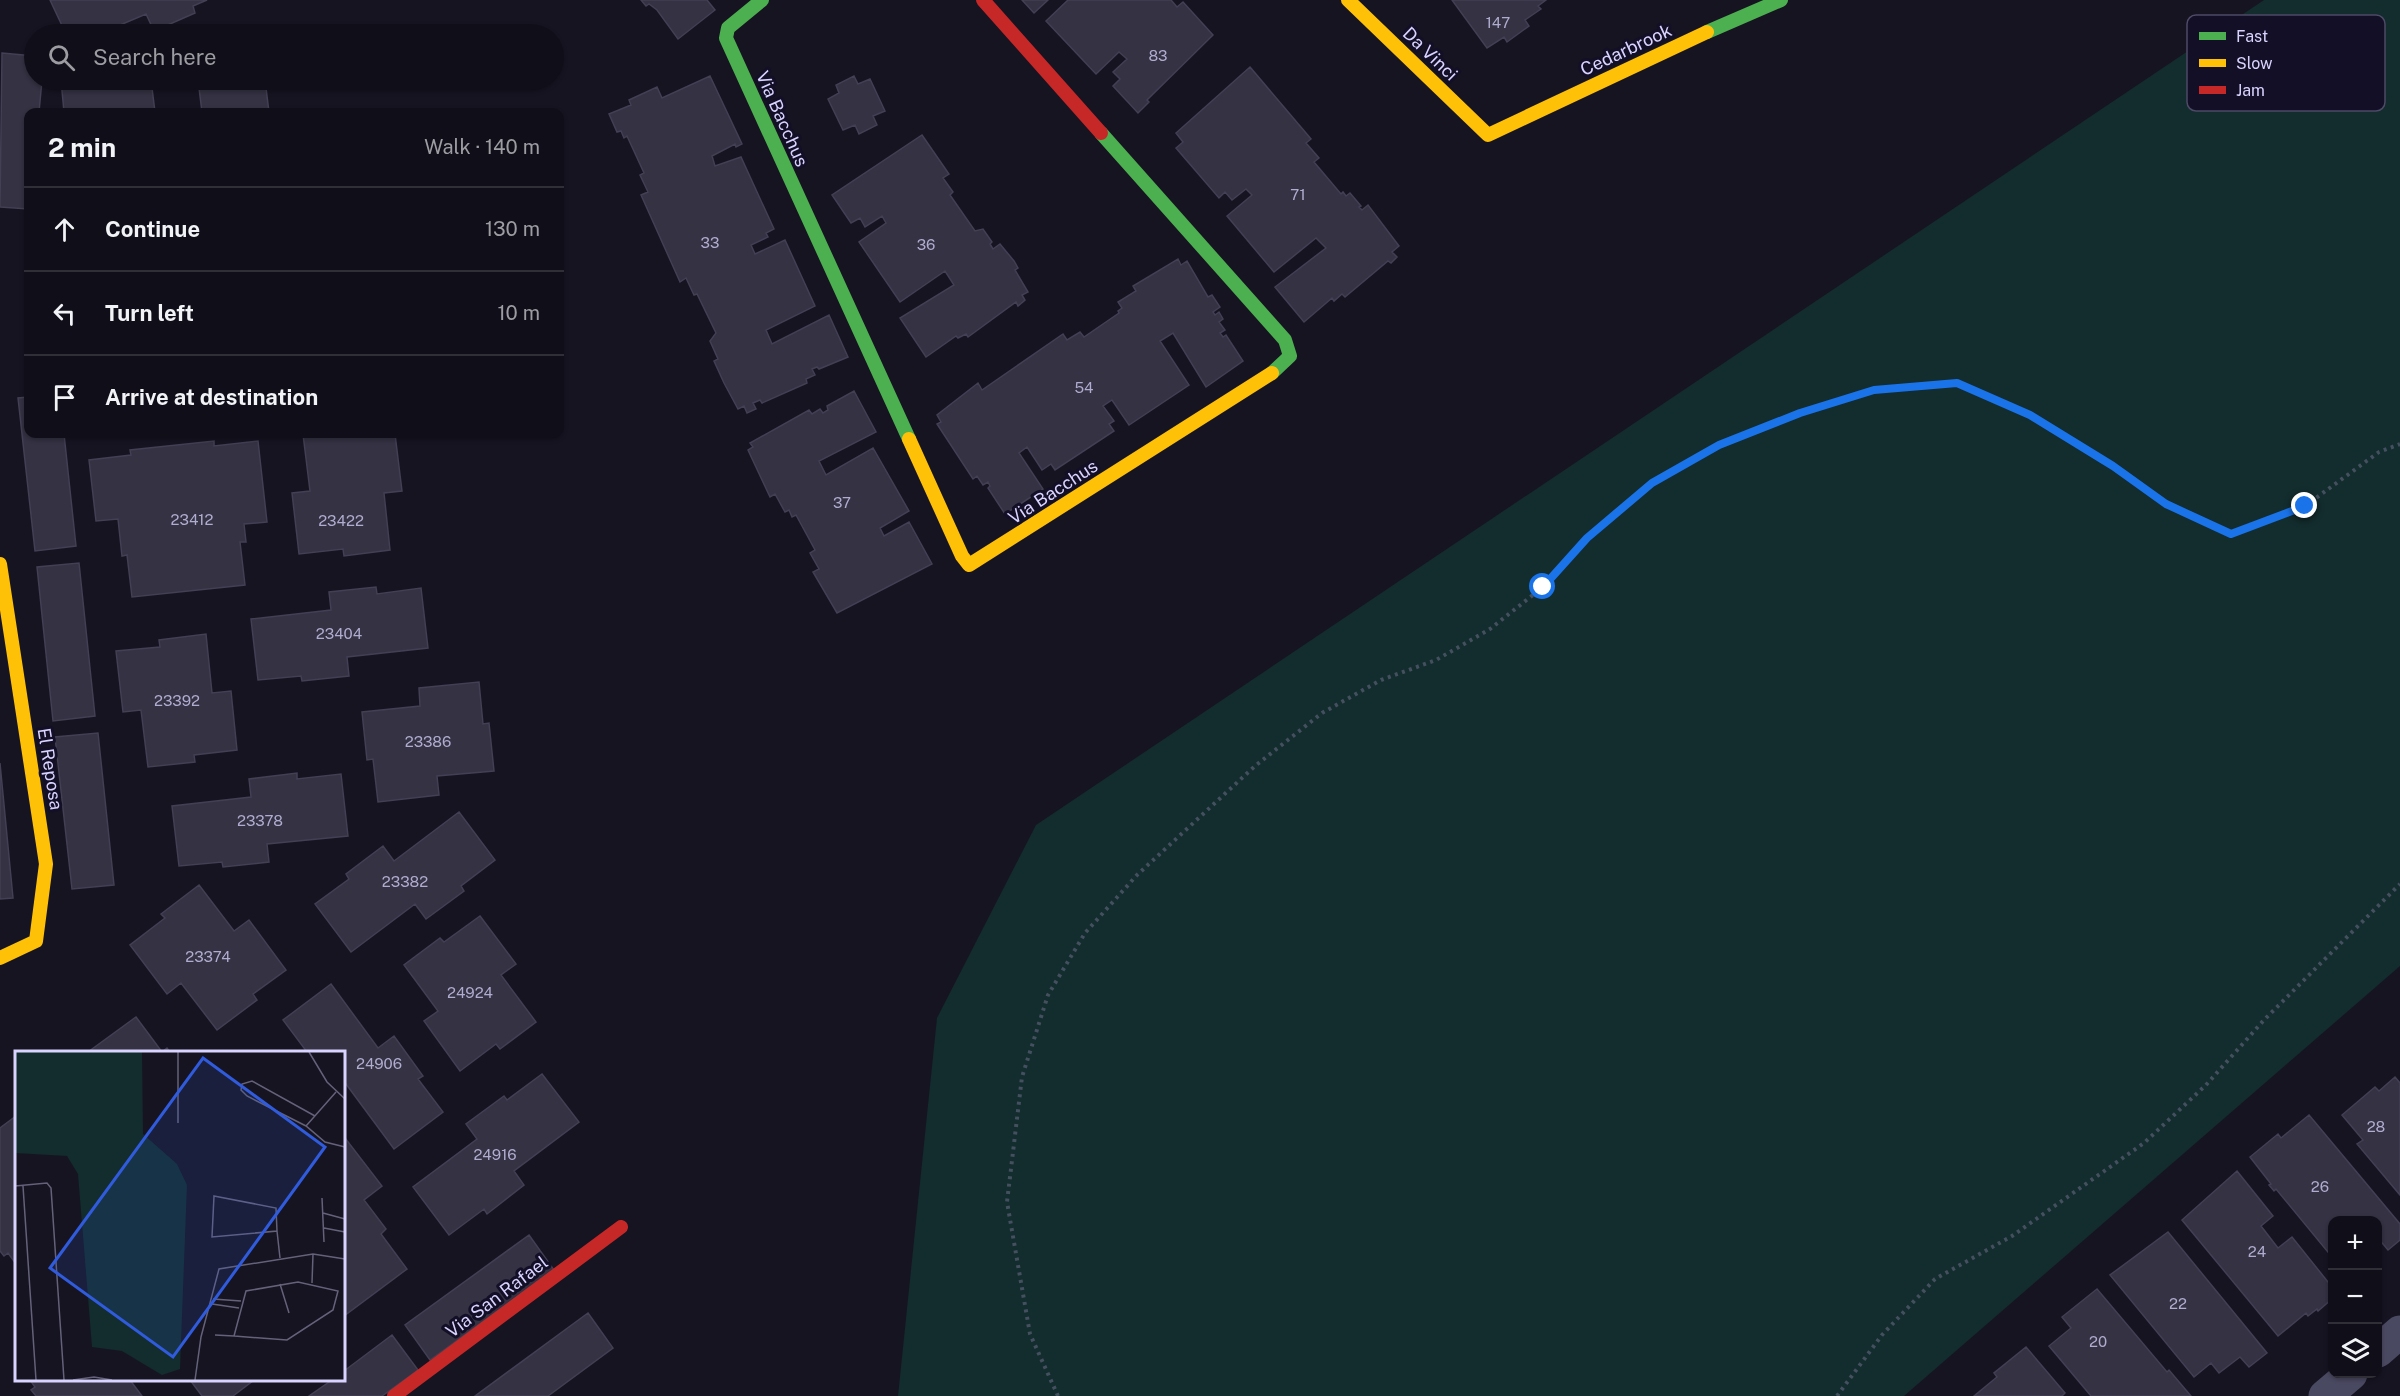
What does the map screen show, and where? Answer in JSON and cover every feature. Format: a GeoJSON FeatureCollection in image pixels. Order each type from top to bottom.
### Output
{"type":"FeatureCollection","features":[{"type":"Feature","properties":{"kind":"street","name":"Via Bacchus"},"geometry":{"type":"LineString","coordinates":[[762,0],[728,28],[726,38],[962,556],[969,565],[1278,369],[1290,356],[1285,340],[983,0]]}},
{"type":"Feature","properties":{"kind":"street","name":"Da Vinci"},"geometry":{"type":"LineString","coordinates":[[1348,0],[1488,135]]}},
{"type":"Feature","properties":{"kind":"street","name":"Cedarbrook"},"geometry":{"type":"LineString","coordinates":[[1488,135],[1736,8],[1781,0]]}},
{"type":"Feature","properties":{"kind":"street","name":"El Reposa"},"geometry":{"type":"LineString","coordinates":[[0,564],[46,864],[36,941],[0,958]]}},
{"type":"Feature","properties":{"kind":"street","name":"Via San Rafael"},"geometry":{"type":"LineString","coordinates":[[394,1396],[621,1227]]}},
{"type":"Feature","properties":{"kind":"street"},"geometry":{"type":"LineString","coordinates":[[2382,1348],[2400,1332]]}},
{"type":"Feature","properties":{"kind":"street"},"geometry":{"type":"LineString","coordinates":[[2325,1396],[2346,1378]]}},
{"type":"Feature","properties":{"kind":"path"},"geometry":{"type":"LineString","coordinates":[[1058,1396],[1030,1334],[1007,1202],[1022,1077],[1047,995],[1085,933],[1137,875],[1255,766],[1322,713],[1381,680],[1436,660],[1490,628],[1543,587],[1587,538],[1652,483],[1719,445],[1800,413],[1874,390],[1957,383],[2030,415],[2113,466],[2166,504],[2231,534],[2305,506],[2379,452],[2400,444]]}},
{"type":"Feature","properties":{"kind":"path"},"geometry":{"type":"LineString","coordinates":[[1837,1396],[1882,1335],[1935,1280],[2012,1236],[2144,1143],[2206,1085],[2264,1020],[2400,884]]}},
{"type":"Feature","properties":{"kind":"green space"},"geometry":{"type":"Polygon","coordinates":[[[2264,0],[2400,0],[2400,966],[1904,1396],[898,1396],[937,1018],[1036,825],[2187,52],[2187,111],[2385,111],[2385,15],[2242,15],[2264,0]]]}},
{"type":"Feature","properties":{"kind":"building"},"geometry":{"type":"Polygon","coordinates":[[[50,0],[207,0],[193,6],[195,13],[170,24],[151,24],[146,14],[122,24],[61,24],[50,0]]]}},
{"type":"Feature","properties":{"kind":"building"},"geometry":{"type":"Polygon","coordinates":[[[641,0],[707,0],[715,10],[678,39],[657,10],[649,4],[646,6],[641,0]]]}},
{"type":"Feature","properties":{"kind":"building"},"geometry":{"type":"Polygon","coordinates":[[[1022,0],[1048,0],[1034,13],[1022,0]]]}},
{"type":"Feature","properties":{"kind":"building"},"geometry":{"type":"Polygon","coordinates":[[[1068,0],[1171,0],[1177,7],[1183,2],[1213,35],[1147,100],[1149,102],[1138,113],[1113,86],[1120,79],[1113,72],[1127,59],[1119,52],[1096,74],[1046,21],[1068,0]]]}},
{"type":"Feature","properties":{"kind":"building"},"geometry":{"type":"Polygon","coordinates":[[[1452,0],[1546,0],[1538,6],[1541,9],[1525,20],[1529,26],[1507,42],[1504,37],[1487,48],[1452,0]]]}},
{"type":"Feature","properties":{"kind":"building"},"geometry":{"type":"Polygon","coordinates":[[[2,53],[24,55],[24,90],[41,90],[39,108],[24,108],[24,209],[0,207],[2,53]]]}},
{"type":"Feature","properties":{"kind":"building"},"geometry":{"type":"Polygon","coordinates":[[[1250,67],[1311,139],[1306,143],[1319,158],[1314,162],[1341,194],[1343,192],[1346,196],[1350,193],[1362,210],[1368,205],[1399,246],[1392,252],[1397,257],[1391,263],[1388,261],[1345,297],[1342,294],[1334,301],[1332,298],[1304,322],[1275,287],[1326,248],[1316,238],[1274,272],[1227,216],[1252,195],[1246,189],[1232,200],[1225,192],[1219,198],[1176,148],[1183,142],[1176,133],[1250,67]]]}},
{"type":"Feature","properties":{"kind":"building"},"geometry":{"type":"Polygon","coordinates":[[[710,76],[742,144],[736,147],[735,144],[712,156],[715,166],[741,157],[774,229],[766,233],[768,237],[751,245],[755,254],[785,240],[815,306],[766,330],[772,344],[829,315],[848,357],[819,369],[817,367],[812,369],[815,375],[806,379],[807,383],[762,403],[760,400],[753,403],[756,409],[747,413],[744,406],[738,409],[724,383],[714,361],[718,359],[710,341],[716,333],[697,294],[694,295],[686,278],[680,282],[641,195],[648,192],[640,175],[644,173],[627,136],[624,138],[621,131],[617,132],[609,114],[631,105],[629,100],[657,87],[662,98],[710,76]]]}},
{"type":"Feature","properties":{"kind":"building"},"geometry":{"type":"Polygon","coordinates":[[[854,76],[858,84],[870,79],[885,111],[873,116],[877,125],[859,134],[855,125],[843,130],[828,99],[839,93],[836,85],[854,76]]]}},
{"type":"Feature","properties":{"kind":"building"},"geometry":{"type":"Polygon","coordinates":[[[62,90],[152,90],[154,108],[64,108],[62,90]]]}},
{"type":"Feature","properties":{"kind":"building"},"geometry":{"type":"Polygon","coordinates":[[[199,90],[266,90],[268,108],[202,108],[199,90]]]}},
{"type":"Feature","properties":{"kind":"building"},"geometry":{"type":"Polygon","coordinates":[[[922,135],[949,174],[943,178],[953,192],[950,195],[975,231],[983,229],[992,242],[990,244],[993,249],[1000,244],[1014,261],[1018,268],[1015,270],[1028,292],[1022,295],[1025,300],[1018,306],[1016,302],[968,337],[966,334],[958,338],[956,336],[926,357],[900,318],[954,285],[945,271],[900,302],[859,242],[886,223],[882,216],[865,227],[860,218],[851,223],[832,195],[922,135]]]}},
{"type":"Feature","properties":{"kind":"building"},"geometry":{"type":"Polygon","coordinates":[[[1178,259],[1181,265],[1187,261],[1208,297],[1212,295],[1220,307],[1213,312],[1215,315],[1219,312],[1223,319],[1219,322],[1225,330],[1220,333],[1223,337],[1226,335],[1243,361],[1206,387],[1173,333],[1160,341],[1189,385],[1129,425],[1112,400],[1103,406],[1114,421],[1109,424],[1114,431],[1055,470],[1051,464],[1042,470],[1027,447],[1019,453],[1043,489],[1005,514],[988,488],[990,486],[988,482],[983,485],[977,476],[973,479],[937,424],[941,422],[937,415],[978,383],[982,390],[1063,334],[1067,340],[1080,332],[1084,337],[1119,313],[1118,311],[1122,308],[1118,302],[1136,291],[1133,286],[1178,259]]]}},
{"type":"Feature","properties":{"kind":"building"},"geometry":{"type":"Polygon","coordinates":[[[854,391],[876,432],[819,461],[826,475],[873,448],[909,511],[880,528],[884,536],[909,522],[932,564],[837,613],[813,572],[819,569],[810,553],[815,550],[796,515],[792,517],[789,510],[785,512],[775,494],[770,497],[748,450],[753,447],[750,443],[809,410],[812,414],[820,409],[823,413],[828,410],[827,406],[854,391]]]}},
{"type":"Feature","properties":{"kind":"building"},"geometry":{"type":"Polygon","coordinates":[[[24,397],[24,438],[64,438],[76,546],[35,551],[18,398],[24,397]]]}},
{"type":"Feature","properties":{"kind":"building"},"geometry":{"type":"Polygon","coordinates":[[[303,438],[395,438],[402,491],[384,493],[390,550],[344,556],[343,549],[299,554],[292,493],[310,491],[303,438]]]}},
{"type":"Feature","properties":{"kind":"building"},"geometry":{"type":"Polygon","coordinates":[[[214,441],[214,446],[258,441],[267,522],[244,524],[246,542],[240,542],[245,585],[132,597],[127,555],[122,556],[118,519],[96,521],[89,460],[131,455],[130,450],[214,441]]]}},
{"type":"Feature","properties":{"kind":"building"},"geometry":{"type":"Polygon","coordinates":[[[79,563],[95,716],[53,721],[37,567],[79,563]]]}},
{"type":"Feature","properties":{"kind":"building"},"geometry":{"type":"Polygon","coordinates":[[[376,587],[377,594],[421,588],[428,648],[347,657],[349,676],[302,681],[301,676],[258,680],[251,619],[331,610],[329,592],[376,587]]]}},
{"type":"Feature","properties":{"kind":"building"},"geometry":{"type":"Polygon","coordinates":[[[206,634],[212,693],[231,691],[237,750],[194,755],[195,762],[148,767],[141,710],[123,712],[116,651],[160,647],[159,640],[206,634]]]}},
{"type":"Feature","properties":{"kind":"building"},"geometry":{"type":"Polygon","coordinates":[[[479,682],[483,724],[489,723],[494,771],[437,776],[439,795],[378,802],[373,759],[367,760],[362,712],[420,706],[419,688],[479,682]]]}},
{"type":"Feature","properties":{"kind":"building"},"geometry":{"type":"Polygon","coordinates":[[[98,733],[114,885],[72,889],[55,737],[98,733]]]}},
{"type":"Feature","properties":{"kind":"building"},"geometry":{"type":"Polygon","coordinates":[[[0,763],[13,898],[0,899],[0,763]]]}},
{"type":"Feature","properties":{"kind":"building"},"geometry":{"type":"Polygon","coordinates":[[[297,773],[297,779],[341,774],[348,836],[267,844],[269,862],[223,867],[222,862],[179,866],[172,806],[251,797],[249,779],[297,773]]]}},
{"type":"Feature","properties":{"kind":"building"},"geometry":{"type":"Polygon","coordinates":[[[459,812],[495,860],[461,886],[464,891],[426,919],[415,904],[351,952],[315,904],[349,879],[346,874],[383,846],[394,861],[459,812]]]}},
{"type":"Feature","properties":{"kind":"building"},"geometry":{"type":"Polygon","coordinates":[[[199,885],[234,931],[249,920],[286,970],[253,994],[257,1000],[217,1030],[181,983],[167,994],[130,945],[165,918],[161,914],[199,885]]]}},
{"type":"Feature","properties":{"kind":"building"},"geometry":{"type":"Polygon","coordinates":[[[480,916],[516,964],[501,975],[536,1022],[500,1049],[496,1044],[460,1071],[424,1021],[438,1011],[404,965],[440,938],[444,942],[480,916]]]}},
{"type":"Feature","properties":{"kind":"building"},"geometry":{"type":"Polygon","coordinates":[[[331,984],[378,1048],[394,1036],[423,1076],[418,1079],[443,1112],[394,1149],[345,1085],[345,1051],[306,1051],[283,1020],[331,984]]]}},
{"type":"Feature","properties":{"kind":"building"},"geometry":{"type":"Polygon","coordinates":[[[136,1017],[161,1051],[89,1051],[136,1017]]]}},
{"type":"Feature","properties":{"kind":"building"},"geometry":{"type":"Polygon","coordinates":[[[542,1074],[579,1122],[514,1171],[524,1185],[487,1214],[484,1209],[449,1235],[413,1187],[477,1139],[466,1124],[504,1096],[507,1100],[542,1074]]]}},
{"type":"Feature","properties":{"kind":"building"},"geometry":{"type":"Polygon","coordinates":[[[2395,1077],[2400,1083],[2400,1195],[2357,1144],[2363,1140],[2342,1115],[2375,1087],[2379,1091],[2395,1077]]]}},
{"type":"Feature","properties":{"kind":"building"},"geometry":{"type":"Polygon","coordinates":[[[2309,1115],[2400,1224],[2400,1240],[2388,1250],[2382,1243],[2382,1216],[2328,1216],[2328,1252],[2276,1189],[2274,1191],[2269,1185],[2271,1184],[2250,1157],[2278,1134],[2281,1138],[2309,1115]]]}},
{"type":"Feature","properties":{"kind":"building"},"geometry":{"type":"Polygon","coordinates":[[[15,1117],[15,1263],[8,1253],[4,1256],[0,1251],[0,1128],[15,1117]]]}},
{"type":"Feature","properties":{"kind":"building"},"geometry":{"type":"Polygon","coordinates":[[[345,1138],[382,1186],[364,1200],[386,1229],[381,1234],[407,1269],[345,1315],[345,1138]]]}},
{"type":"Feature","properties":{"kind":"building"},"geometry":{"type":"Polygon","coordinates":[[[2237,1171],[2273,1216],[2261,1226],[2278,1248],[2292,1237],[2328,1282],[2328,1302],[2308,1316],[2306,1313],[2278,1336],[2182,1220],[2237,1171]]]}},
{"type":"Feature","properties":{"kind":"building"},"geometry":{"type":"Polygon","coordinates":[[[2168,1232],[2267,1353],[2249,1367],[2240,1357],[2219,1373],[2211,1363],[2194,1377],[2110,1275],[2168,1232]]]}},
{"type":"Feature","properties":{"kind":"building"},"geometry":{"type":"Polygon","coordinates":[[[529,1235],[554,1270],[430,1360],[405,1325],[529,1235]]]}},
{"type":"Feature","properties":{"kind":"building"},"geometry":{"type":"Polygon","coordinates":[[[2097,1289],[2167,1372],[2169,1370],[2191,1396],[2091,1396],[2049,1346],[2071,1328],[2062,1317],[2097,1289]]]}},
{"type":"Feature","properties":{"kind":"building"},"geometry":{"type":"Polygon","coordinates":[[[588,1313],[613,1348],[548,1396],[475,1396],[588,1313]]]}},
{"type":"Feature","properties":{"kind":"building"},"geometry":{"type":"Polygon","coordinates":[[[392,1335],[418,1370],[382,1396],[309,1396],[331,1381],[345,1381],[345,1370],[392,1335]]]}},
{"type":"Feature","properties":{"kind":"building"},"geometry":{"type":"Polygon","coordinates":[[[2026,1347],[2065,1393],[2062,1396],[1974,1396],[1997,1377],[1994,1373],[2026,1347]]]}},
{"type":"Feature","properties":{"kind":"building"},"geometry":{"type":"Polygon","coordinates":[[[31,1381],[131,1381],[142,1396],[36,1396],[31,1390],[35,1387],[31,1381]]]}},
{"type":"Feature","properties":{"kind":"building"},"geometry":{"type":"Polygon","coordinates":[[[191,1381],[253,1381],[233,1396],[202,1396],[191,1381]]]}},
{"type":"Feature","properties":{"kind":"traffic: fast"},"geometry":{"type":"LineString","coordinates":[[762,0],[728,28],[726,38],[909,439]]}},
{"type":"Feature","properties":{"kind":"traffic: fast"},"geometry":{"type":"LineString","coordinates":[[1707,32],[1781,0]]}},
{"type":"Feature","properties":{"kind":"traffic: fast"},"geometry":{"type":"LineString","coordinates":[[1101,133],[1285,340],[1290,356],[1272,373]]}},
{"type":"Feature","properties":{"kind":"traffic: slow"},"geometry":{"type":"LineString","coordinates":[[1348,0],[1488,135],[1707,32]]}},
{"type":"Feature","properties":{"kind":"traffic: slow"},"geometry":{"type":"LineString","coordinates":[[909,439],[962,556],[969,565],[1272,373]]}},
{"type":"Feature","properties":{"kind":"traffic: slow"},"geometry":{"type":"LineString","coordinates":[[0,564],[46,864],[36,941],[0,958]]}},
{"type":"Feature","properties":{"kind":"traffic: jam"},"geometry":{"type":"LineString","coordinates":[[983,0],[1101,133]]}},
{"type":"Feature","properties":{"kind":"traffic: jam"},"geometry":{"type":"LineString","coordinates":[[394,1396],[621,1227]]}},
{"type":"Feature","properties":{"kind":"route"},"geometry":{"type":"LineString","coordinates":[[1543,587],[1587,538],[1652,483],[1719,445],[1800,413],[1874,390],[1957,383],[2030,415],[2113,466],[2166,504],[2231,534],[2305,506]]}}]}
